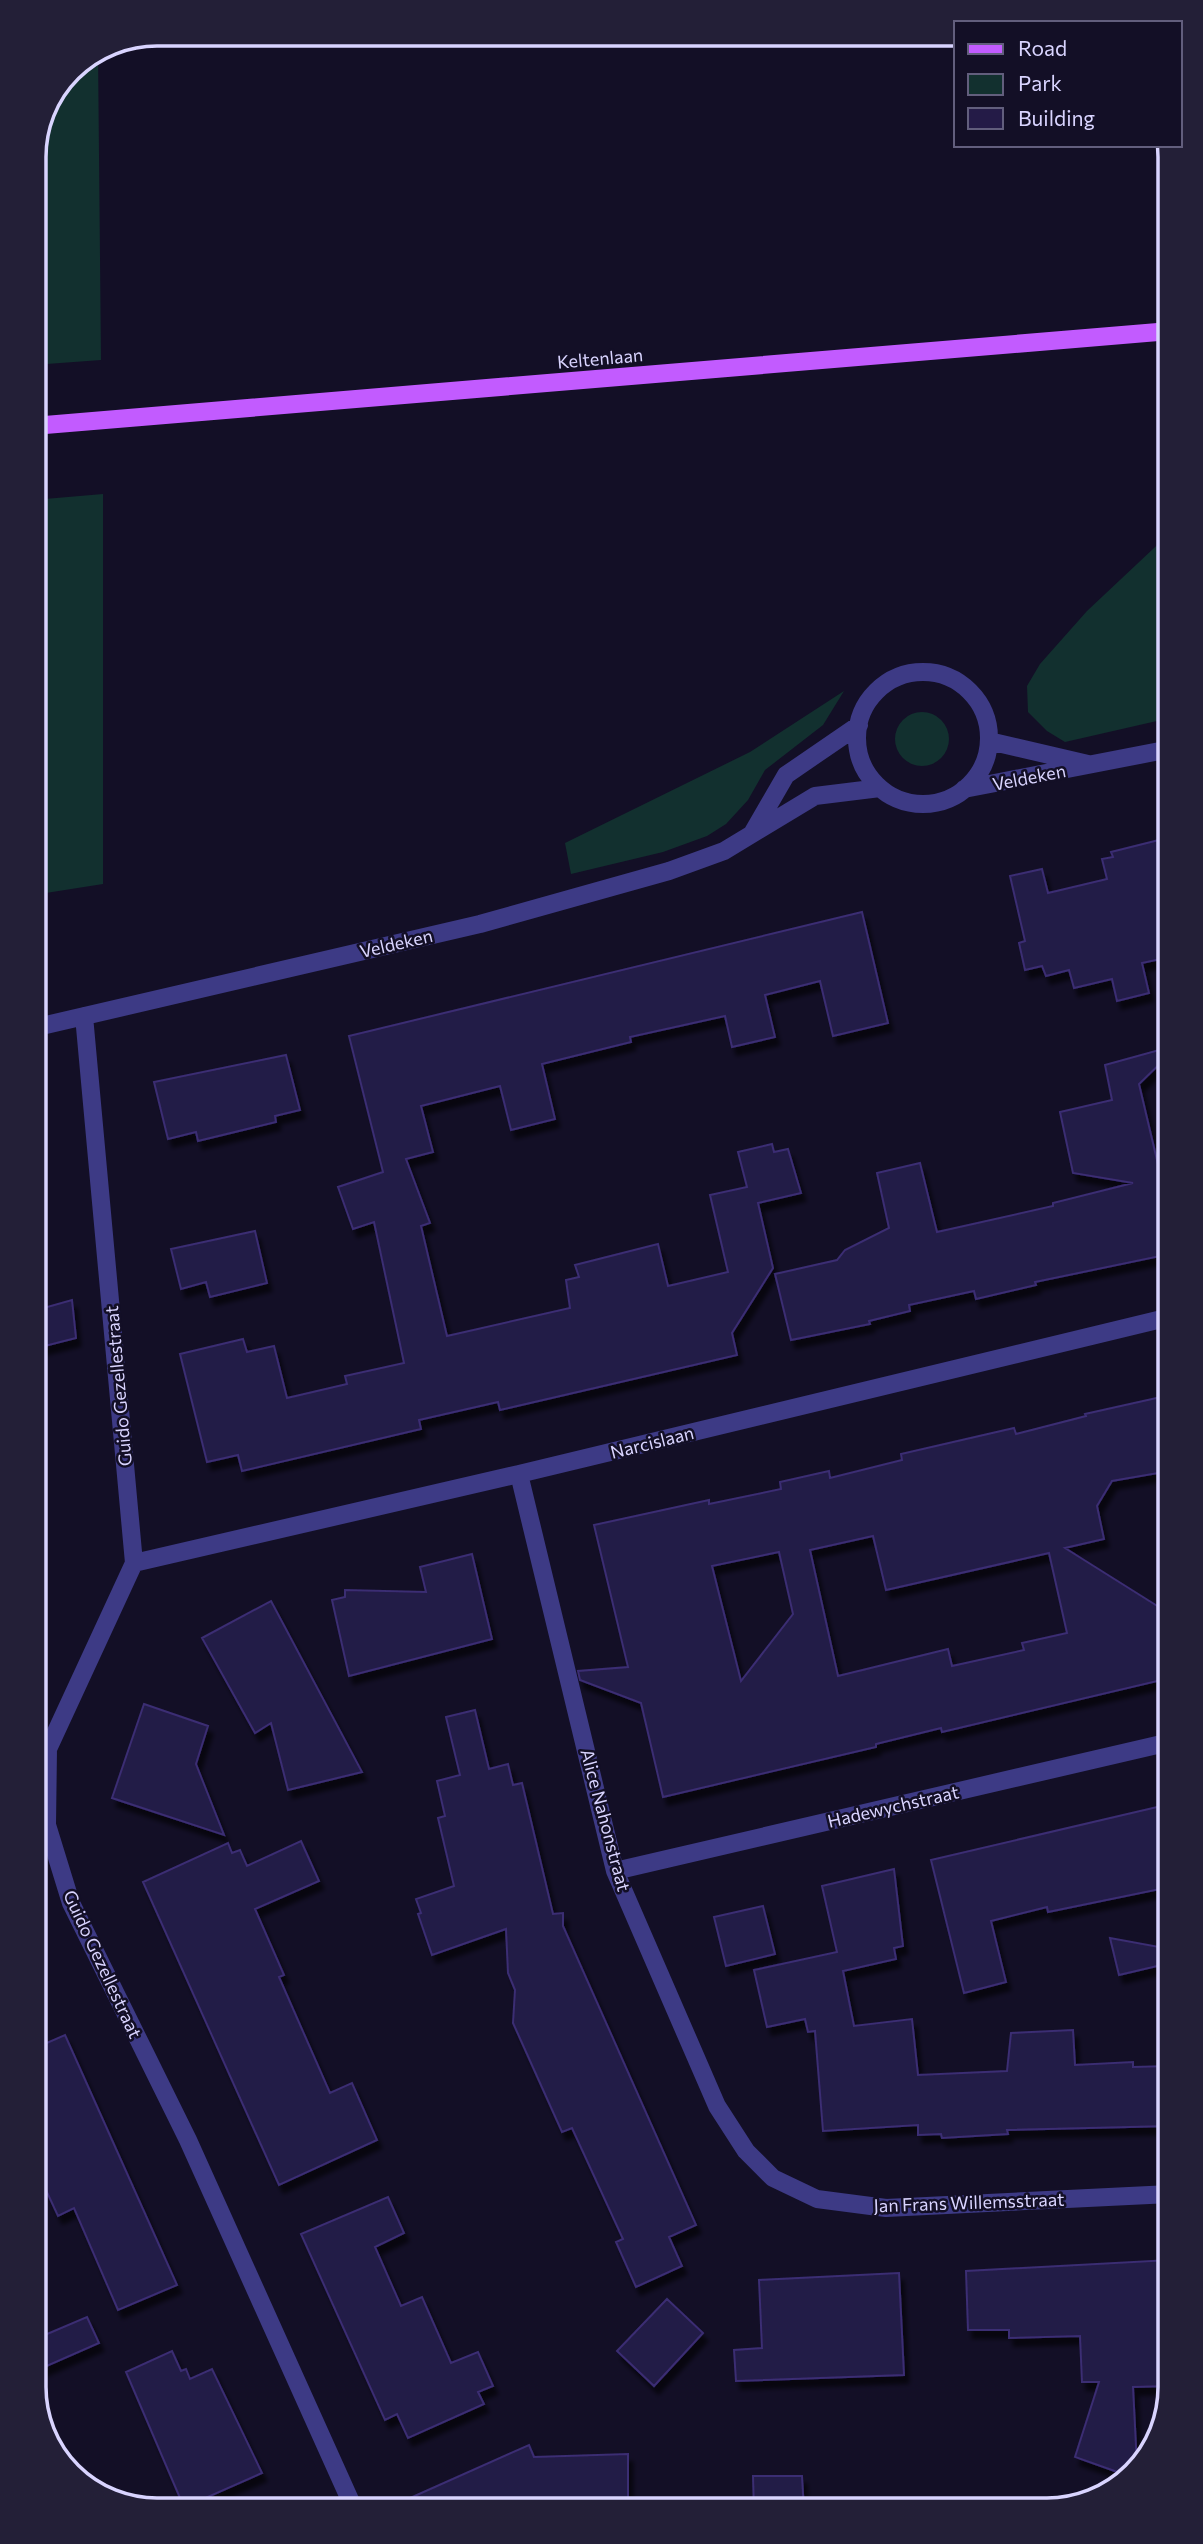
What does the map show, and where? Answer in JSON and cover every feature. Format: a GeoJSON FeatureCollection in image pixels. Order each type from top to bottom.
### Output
{"type":"FeatureCollection","features":[{"type":"Feature","properties":{"kind":"main road","name":"Keltenlaan"},"geometry":{"type":"LineString","coordinates":[[46,425],[1158,332]]}},
{"type":"Feature","properties":{"kind":"street"},"geometry":{"type":"LineString","coordinates":[[880,788],[863,764],[858,745],[859,725],[868,702],[881,687],[892,680],[918,672],[932,672],[955,679],[976,698],[988,725],[989,741]]}},
{"type":"Feature","properties":{"kind":"street"},"geometry":{"type":"LineString","coordinates":[[751,835],[786,775],[859,725]]}},
{"type":"Feature","properties":{"kind":"street","name":"Veldeken"},"geometry":{"type":"LineString","coordinates":[[964,789],[983,766],[989,741],[1095,765]]}},
{"type":"Feature","properties":{"kind":"street","name":"Veldeken"},"geometry":{"type":"LineString","coordinates":[[46,1025],[480,924],[669,870],[724,851],[815,796],[880,788],[903,800],[917,803],[943,800],[964,789],[1158,752]]}},
{"type":"Feature","properties":{"kind":"street","name":"Guido Gezellestraat"},"geometry":{"type":"LineString","coordinates":[[84,1016],[134,1563],[48,1749],[47,1825],[71,1903],[188,2140],[349,2498]]}},
{"type":"Feature","properties":{"kind":"street","name":"Narcislaan"},"geometry":{"type":"LineString","coordinates":[[134,1563],[519,1474],[1158,1320]]}},
{"type":"Feature","properties":{"kind":"street","name":"Alice Nahonstraat"},"geometry":{"type":"LineString","coordinates":[[519,1474],[615,1871],[717,2106],[746,2151],[773,2178]]}},
{"type":"Feature","properties":{"kind":"street","name":"Hadewychstraat"},"geometry":{"type":"LineString","coordinates":[[615,1871],[1158,1745]]}},
{"type":"Feature","properties":{"kind":"street","name":"Jan Frans Willemsstraat"},"geometry":{"type":"LineString","coordinates":[[773,2178],[817,2199],[886,2208],[1158,2195]]}},
{"type":"Feature","properties":{"kind":"green space"},"geometry":{"type":"Polygon","coordinates":[[[98,62],[101,360],[46,364],[46,149],[49,128],[68,89],[98,62]]]}},
{"type":"Feature","properties":{"kind":"green space"},"geometry":{"type":"Polygon","coordinates":[[[103,494],[103,884],[46,893],[46,499],[103,494]]]}},
{"type":"Feature","properties":{"kind":"green space"},"geometry":{"type":"Polygon","coordinates":[[[1158,544],[1158,721],[1065,742],[1047,731],[1028,712],[1027,686],[1040,664],[1087,611],[1158,544]]]}},
{"type":"Feature","properties":{"kind":"green space"},"geometry":{"type":"Polygon","coordinates":[[[844,691],[823,725],[765,770],[748,800],[726,824],[707,836],[663,852],[571,874],[565,843],[750,752],[844,691]]]}},
{"type":"Feature","properties":{"kind":"green space"},"geometry":{"type":"Polygon","coordinates":[[[922,712],[941,720],[949,739],[941,758],[922,766],[903,758],[895,739],[903,720],[922,712]]]}},
{"type":"Feature","properties":{"kind":"building"},"geometry":{"type":"Polygon","coordinates":[[[1158,840],[1158,960],[1142,963],[1149,993],[1117,1001],[1112,979],[1074,988],[1069,970],[1046,976],[1042,966],[1025,970],[1019,943],[1025,941],[1010,876],[1042,869],[1048,893],[1107,879],[1102,859],[1113,857],[1111,852],[1158,840]]]}},
{"type":"Feature","properties":{"kind":"building"},"geometry":{"type":"Polygon","coordinates":[[[862,912],[888,1023],[833,1036],[820,981],[765,995],[775,1037],[732,1047],[725,1016],[630,1037],[631,1042],[542,1064],[555,1119],[511,1130],[500,1086],[421,1106],[433,1152],[406,1159],[430,1223],[421,1226],[447,1336],[570,1308],[566,1280],[579,1277],[575,1265],[658,1244],[668,1286],[728,1272],[710,1195],[747,1187],[738,1152],[772,1144],[774,1152],[788,1149],[801,1193],[758,1203],[773,1268],[732,1333],[737,1355],[500,1410],[498,1402],[419,1420],[421,1429],[242,1471],[238,1455],[207,1462],[180,1354],[243,1339],[247,1352],[274,1346],[287,1398],[347,1384],[345,1376],[404,1363],[374,1222],[353,1229],[338,1187],[383,1172],[349,1036],[862,912]]]}},
{"type":"Feature","properties":{"kind":"building"},"geometry":{"type":"Polygon","coordinates":[[[1158,1050],[1158,1066],[1139,1084],[1158,1164],[1158,1256],[1035,1282],[1036,1285],[976,1299],[974,1291],[909,1305],[910,1311],[869,1321],[870,1324],[791,1340],[775,1274],[837,1260],[845,1250],[889,1228],[877,1173],[920,1163],[937,1232],[1053,1206],[1053,1203],[1133,1183],[1073,1173],[1060,1112],[1112,1100],[1105,1065],[1158,1050]]]}},
{"type":"Feature","properties":{"kind":"building"},"geometry":{"type":"Polygon","coordinates":[[[286,1055],[300,1110],[275,1116],[276,1122],[198,1141],[196,1132],[168,1139],[154,1082],[286,1055]]]}},
{"type":"Feature","properties":{"kind":"building"},"geometry":{"type":"Polygon","coordinates":[[[255,1231],[267,1283],[210,1297],[206,1282],[181,1289],[171,1249],[255,1231]]]}},
{"type":"Feature","properties":{"kind":"building"},"geometry":{"type":"Polygon","coordinates":[[[72,1300],[76,1338],[46,1346],[46,1307],[72,1300]]]}},
{"type":"Feature","properties":{"kind":"building"},"geometry":{"type":"Polygon","coordinates":[[[1158,1398],[1158,1473],[1112,1481],[1097,1506],[1104,1539],[1065,1548],[1158,1606],[1158,1681],[942,1732],[941,1728],[876,1744],[876,1747],[663,1797],[641,1703],[580,1680],[578,1671],[628,1667],[594,1525],[709,1500],[709,1504],[781,1489],[780,1482],[829,1471],[830,1478],[902,1460],[901,1454],[1014,1428],[1016,1434],[1086,1416],[1085,1414],[1158,1398]],[[873,1536],[810,1550],[838,1676],[948,1649],[952,1666],[1024,1650],[1022,1643],[1067,1633],[1049,1553],[886,1590],[873,1536]],[[779,1552],[712,1566],[741,1681],[793,1614],[779,1552]]]}},
{"type":"Feature","properties":{"kind":"building"},"geometry":{"type":"Polygon","coordinates":[[[472,1554],[492,1639],[349,1676],[332,1600],[345,1597],[345,1590],[426,1592],[420,1567],[472,1554]]]}},
{"type":"Feature","properties":{"kind":"building"},"geometry":{"type":"Polygon","coordinates":[[[271,1601],[362,1772],[288,1790],[271,1723],[255,1733],[202,1638],[271,1601]]]}},
{"type":"Feature","properties":{"kind":"building"},"geometry":{"type":"Polygon","coordinates":[[[144,1704],[208,1726],[196,1764],[224,1835],[112,1798],[144,1704]]]}},
{"type":"Feature","properties":{"kind":"building"},"geometry":{"type":"Polygon","coordinates":[[[475,1710],[489,1769],[508,1764],[513,1785],[522,1783],[553,1914],[563,1913],[563,1926],[696,2225],[669,2237],[682,2266],[636,2287],[616,2242],[623,2239],[572,2128],[562,2132],[513,2023],[515,1990],[508,1973],[506,1929],[432,1955],[418,1914],[421,1913],[416,1899],[454,1886],[438,1818],[445,1816],[437,1781],[460,1775],[446,1717],[475,1710]]]}},
{"type":"Feature","properties":{"kind":"building"},"geometry":{"type":"Polygon","coordinates":[[[1158,1807],[1158,1889],[1048,1912],[1047,1907],[991,1921],[1006,1982],[964,1993],[931,1860],[1158,1807]]]}},
{"type":"Feature","properties":{"kind":"building"},"geometry":{"type":"Polygon","coordinates":[[[301,1841],[319,1881],[255,1909],[284,1975],[279,1977],[330,2093],[352,2083],[377,2140],[279,2185],[143,1882],[228,1843],[232,1853],[240,1850],[247,1866],[301,1841]]]}},
{"type":"Feature","properties":{"kind":"building"},"geometry":{"type":"Polygon","coordinates":[[[894,1869],[903,1946],[894,1948],[896,1959],[843,1971],[854,2026],[912,2019],[918,2075],[1007,2071],[1011,2033],[1073,2030],[1075,2065],[1133,2062],[1133,2067],[1158,2066],[1158,2126],[1007,2130],[1008,2134],[942,2138],[941,2134],[918,2135],[918,2125],[823,2131],[815,2031],[808,2032],[805,2019],[767,2027],[754,1970],[837,1952],[822,1886],[894,1869]]]}},
{"type":"Feature","properties":{"kind":"building"},"geometry":{"type":"Polygon","coordinates":[[[763,1906],[775,1954],[726,1966],[714,1917],[763,1906]]]}},
{"type":"Feature","properties":{"kind":"building"},"geometry":{"type":"Polygon","coordinates":[[[1110,1938],[1158,1947],[1158,1966],[1119,1975],[1110,1938]]]}},
{"type":"Feature","properties":{"kind":"building"},"geometry":{"type":"Polygon","coordinates":[[[65,2035],[177,2285],[118,2310],[74,2208],[58,2216],[46,2190],[46,2043],[65,2035]]]}},
{"type":"Feature","properties":{"kind":"building"},"geometry":{"type":"Polygon","coordinates":[[[388,2197],[404,2233],[375,2247],[401,2306],[422,2297],[451,2363],[478,2352],[493,2386],[478,2392],[484,2404],[408,2438],[397,2414],[385,2420],[301,2234],[388,2197]]]}},
{"type":"Feature","properties":{"kind":"building"},"geometry":{"type":"Polygon","coordinates":[[[1158,2261],[1158,2386],[1133,2387],[1136,2453],[1118,2472],[1075,2457],[1099,2382],[1082,2382],[1080,2336],[1009,2338],[1009,2330],[968,2330],[966,2271],[1158,2261]]]}},
{"type":"Feature","properties":{"kind":"building"},"geometry":{"type":"Polygon","coordinates":[[[899,2273],[904,2375],[736,2381],[734,2350],[762,2348],[759,2280],[899,2273]]]}},
{"type":"Feature","properties":{"kind":"building"},"geometry":{"type":"Polygon","coordinates":[[[667,2299],[703,2333],[654,2386],[617,2351],[667,2299]]]}},
{"type":"Feature","properties":{"kind":"building"},"geometry":{"type":"Polygon","coordinates":[[[87,2317],[99,2343],[46,2366],[46,2334],[87,2317]]]}},
{"type":"Feature","properties":{"kind":"building"},"geometry":{"type":"Polygon","coordinates":[[[172,2351],[181,2371],[186,2369],[190,2379],[212,2369],[262,2473],[206,2498],[180,2498],[126,2372],[172,2351]]]}},
{"type":"Feature","properties":{"kind":"building"},"geometry":{"type":"Polygon","coordinates":[[[529,2445],[534,2457],[628,2454],[628,2498],[410,2498],[529,2445]]]}},
{"type":"Feature","properties":{"kind":"building"},"geometry":{"type":"Polygon","coordinates":[[[753,2476],[802,2476],[803,2498],[754,2498],[753,2476]]]}}]}
